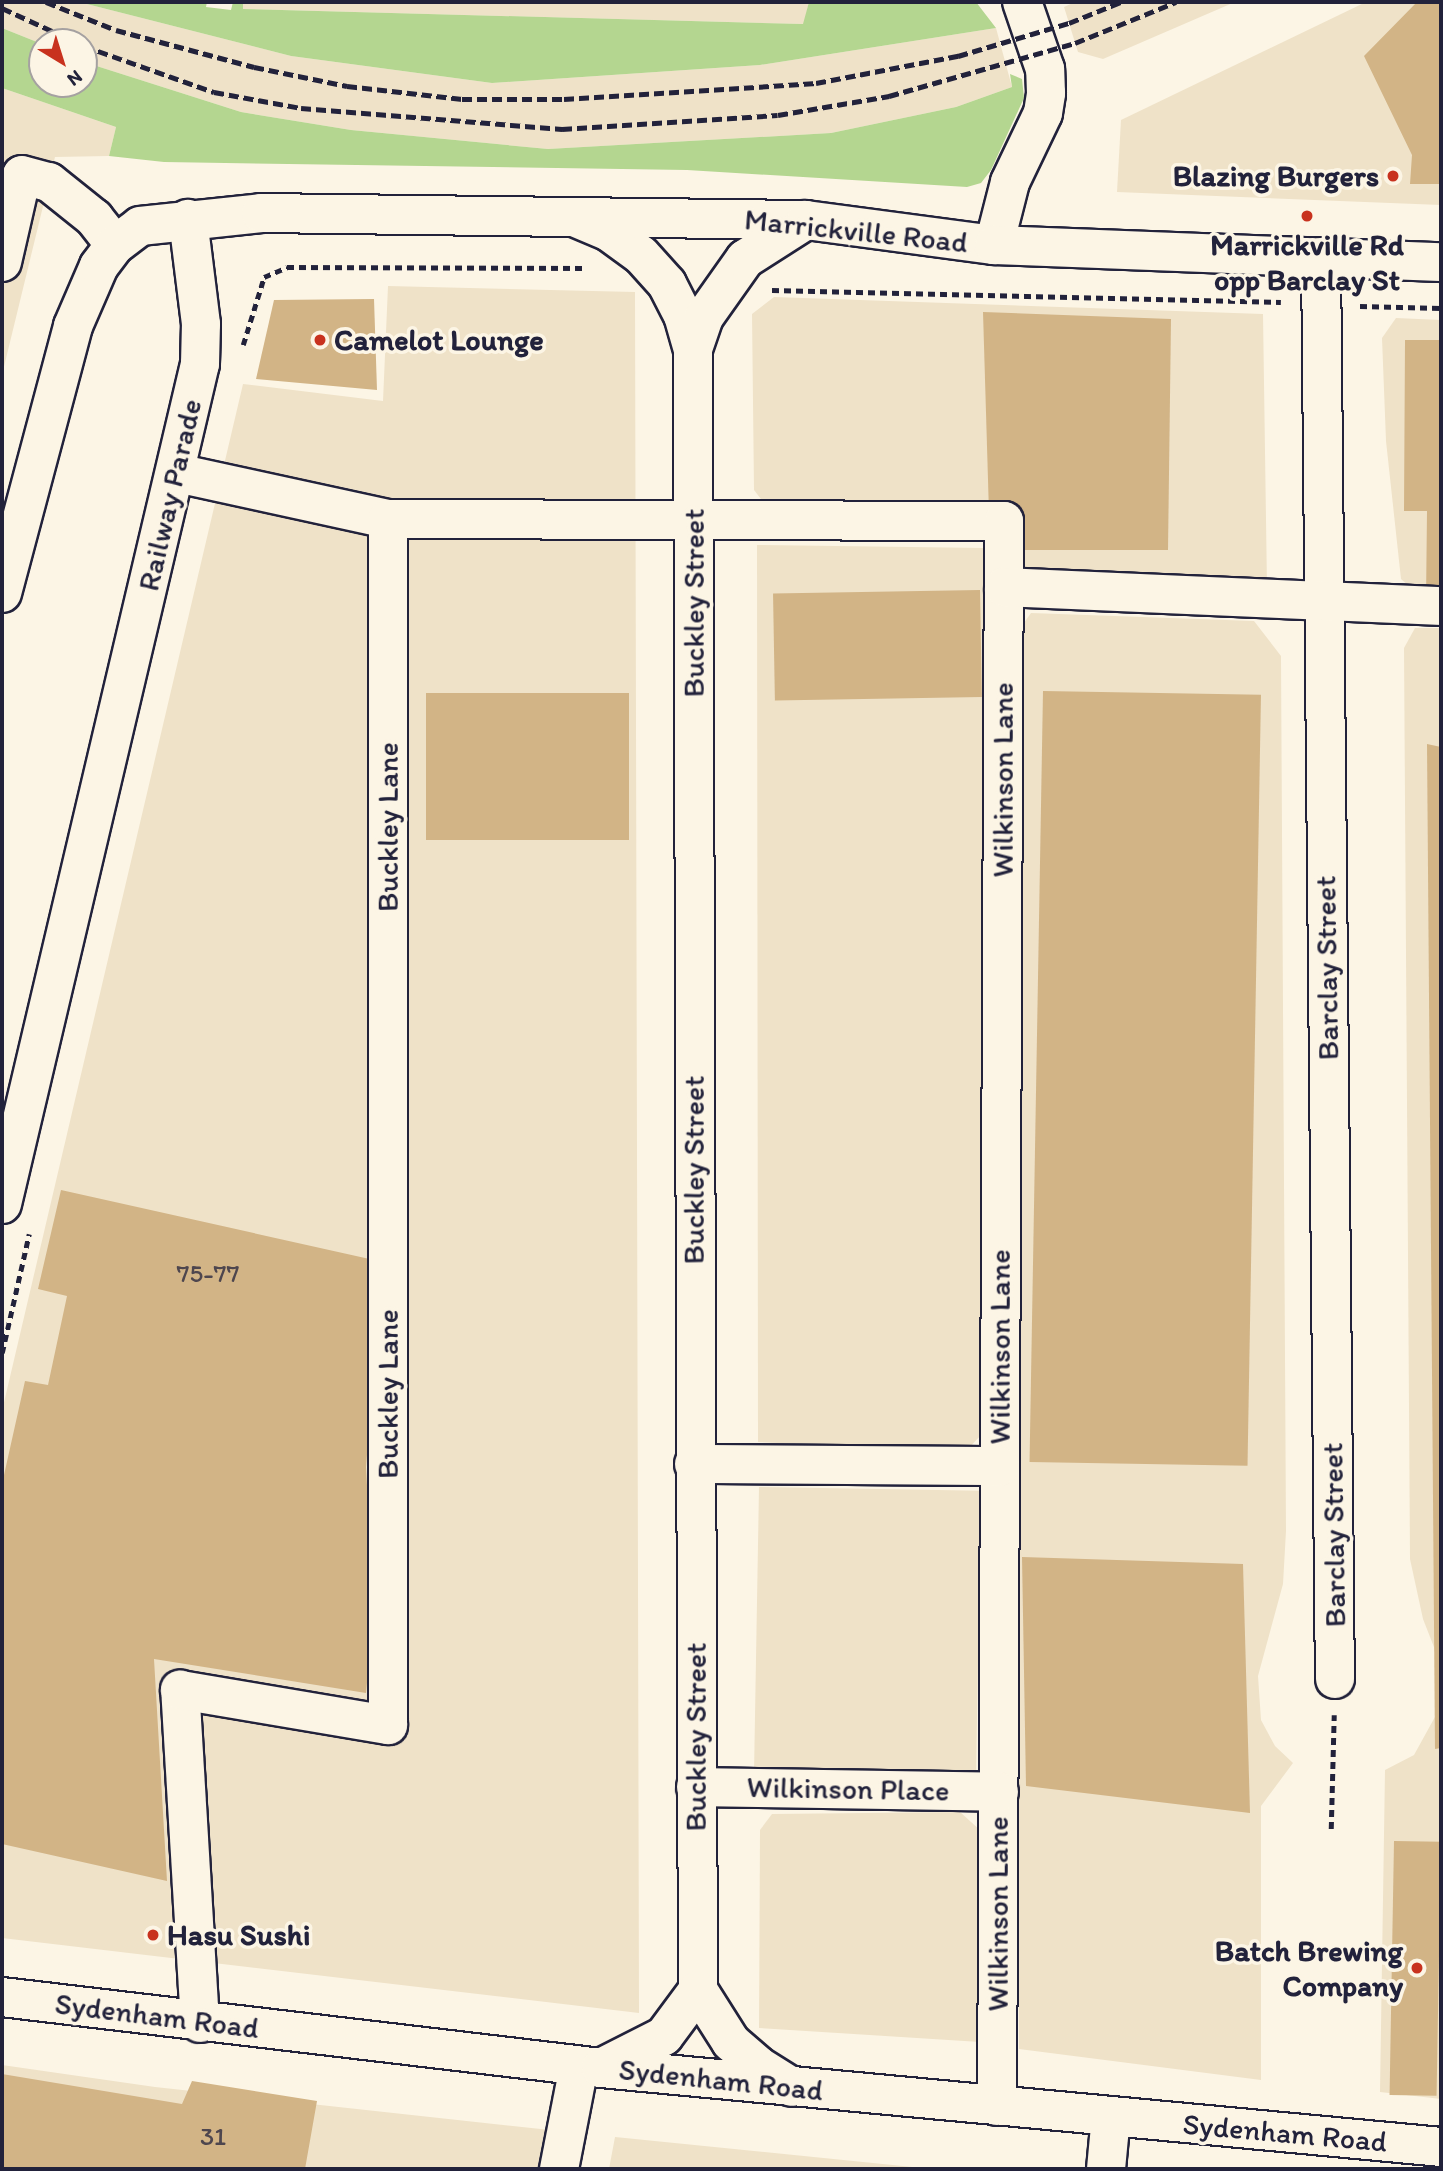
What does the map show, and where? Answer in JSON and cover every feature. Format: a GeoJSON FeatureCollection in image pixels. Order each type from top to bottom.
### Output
{"type":"FeatureCollection","features":[{"type":"Feature","properties":{"kind":"main road"},"geometry":{"type":"LineString","coordinates":[[995,245],[1010,182],[1043,113],[1046,93],[1045,69],[1022,2]]}},
{"type":"Feature","properties":{"kind":"main road"},"geometry":{"type":"LineString","coordinates":[[2,261],[22,175],[55,187],[94,218],[115,245]]}},
{"type":"Feature","properties":{"kind":"main road","name":"Marrickville Road"},"geometry":{"type":"LineString","coordinates":[[188,219],[261,213],[806,220],[995,245],[1441,262]]}},
{"type":"Feature","properties":{"kind":"main road","name":"Buckley Street"},"geometry":{"type":"LineString","coordinates":[[574,217],[609,232],[641,255],[667,284],[683,315],[693,349],[694,1464],[698,1990]]}},
{"type":"Feature","properties":{"kind":"main road"},"geometry":{"type":"LineString","coordinates":[[2,593],[73,326],[99,266],[115,245],[140,226],[188,219]]}},
{"type":"Feature","properties":{"kind":"main road","name":"Railway Parade"},"geometry":{"type":"LineString","coordinates":[[2,1204],[177,473],[200,364],[201,324],[188,219]]}},
{"type":"Feature","properties":{"kind":"main road","name":"Buckley Street"},"geometry":{"type":"LineString","coordinates":[[693,349],[704,317],[745,259],[806,220]]}},
{"type":"Feature","properties":{"kind":"main road","name":"Barclay Street"},"geometry":{"type":"LineString","coordinates":[[1321,257],[1335,1679]]}},
{"type":"Feature","properties":{"kind":"main road"},"geometry":{"type":"LineString","coordinates":[[177,473],[388,519],[695,522]]}},
{"type":"Feature","properties":{"kind":"main road","name":"Buckley Lane"},"geometry":{"type":"LineString","coordinates":[[200,2023],[180,1690],[388,1725],[388,519]]}},
{"type":"Feature","properties":{"kind":"main road","name":"Wilkinson Lane"},"geometry":{"type":"LineString","coordinates":[[695,522],[1004,521],[997,2106]]}},
{"type":"Feature","properties":{"kind":"main road"},"geometry":{"type":"LineString","coordinates":[[1004,587],[1323,603],[1441,606]]}},
{"type":"Feature","properties":{"kind":"main road"},"geometry":{"type":"LineString","coordinates":[[694,1464],[1000,1466]]}},
{"type":"Feature","properties":{"kind":"main road","name":"Wilkinson Place"},"geometry":{"type":"LineString","coordinates":[[696,1787],[999,1792]]}},
{"type":"Feature","properties":{"kind":"main road"},"geometry":{"type":"LineString","coordinates":[[559,2169],[590,2067],[637,2054],[664,2036],[698,1990],[731,2042],[757,2065],[792,2087]]}},
{"type":"Feature","properties":{"kind":"main road","name":"Sydenham Road"},"geometry":{"type":"LineString","coordinates":[[2,1997],[200,2023],[590,2067],[1441,2147]]}},
{"type":"Feature","properties":{"kind":"main road"},"geometry":{"type":"LineString","coordinates":[[1106,2169],[1111,2116]]}},
{"type":"Feature","properties":{"kind":"path"},"geometry":{"type":"LineString","coordinates":[[264,277],[287,267],[592,268]]}},
{"type":"Feature","properties":{"kind":"path"},"geometry":{"type":"LineString","coordinates":[[757,289],[1287,303]]}},
{"type":"Feature","properties":{"kind":"path"},"geometry":{"type":"LineString","coordinates":[[1368,306],[1441,308]]}},
{"type":"Feature","properties":{"kind":"path"},"geometry":{"type":"LineString","coordinates":[[1331,1829],[1335,1679]]}},
{"type":"Feature","properties":{"kind":"shaded area"},"geometry":{"type":"Polygon","coordinates":[[[2,2],[79,2],[291,56],[492,83],[760,65],[996,28],[1012,87],[956,107],[831,133],[548,149],[351,130],[241,112],[98,66],[98,28],[28,28],[28,38],[2,28],[2,2]]]}},
{"type":"Feature","properties":{"kind":"shaded area"},"geometry":{"type":"Polygon","coordinates":[[[243,2],[809,2],[804,24],[242,9],[243,2]]]}},
{"type":"Feature","properties":{"kind":"shaded area"},"geometry":{"type":"Polygon","coordinates":[[[1075,2],[1235,2],[1103,59],[1078,52],[1064,7],[1075,2]]]}},
{"type":"Feature","properties":{"kind":"shaded area"},"geometry":{"type":"Polygon","coordinates":[[[1366,2],[1441,2],[1441,205],[1117,192],[1121,120],[1366,2]]]}},
{"type":"Feature","properties":{"kind":"shaded area"},"geometry":{"type":"Polygon","coordinates":[[[2,88],[116,127],[109,156],[55,157],[2,375],[2,88]]]}},
{"type":"Feature","properties":{"kind":"shaded area"},"geometry":{"type":"Polygon","coordinates":[[[388,286],[635,292],[639,2013],[2,1938],[2,1411],[243,384],[383,401],[388,286]]]}},
{"type":"Feature","properties":{"kind":"shaded area"},"geometry":{"type":"Polygon","coordinates":[[[774,297],[1263,314],[1267,587],[1012,580],[1011,506],[771,512],[754,490],[752,314],[774,297]]]}},
{"type":"Feature","properties":{"kind":"shaded area"},"geometry":{"type":"Polygon","coordinates":[[[1396,318],[1441,320],[1441,593],[1417,593],[1401,579],[1386,441],[1382,338],[1396,318]]]}},
{"type":"Feature","properties":{"kind":"shaded area"},"geometry":{"type":"Polygon","coordinates":[[[757,545],[984,548],[982,1434],[965,1452],[758,1442],[757,545]]]}},
{"type":"Feature","properties":{"kind":"shaded area"},"geometry":{"type":"Polygon","coordinates":[[[1031,613],[1254,621],[1281,656],[1286,1531],[1283,1584],[1258,1676],[1261,1720],[1275,1746],[1293,1763],[1261,1806],[1261,2080],[1019,2049],[1016,634],[1031,613]]]}},
{"type":"Feature","properties":{"kind":"shaded area"},"geometry":{"type":"Polygon","coordinates":[[[1415,628],[1441,628],[1441,1665],[1423,1619],[1410,1559],[1404,648],[1415,628]]]}},
{"type":"Feature","properties":{"kind":"shaded area"},"geometry":{"type":"Polygon","coordinates":[[[759,1487],[981,1491],[976,1782],[754,1778],[759,1487]]]}},
{"type":"Feature","properties":{"kind":"shaded area","name":"Batch Brewing Company"},"geometry":{"type":"Polygon","coordinates":[[[1441,1706],[1441,2099],[1380,2092],[1385,1770],[1414,1755],[1441,1706]]]}},
{"type":"Feature","properties":{"kind":"shaded area"},"geometry":{"type":"Polygon","coordinates":[[[960,1812],[981,1831],[980,2042],[759,2028],[760,1830],[772,1814],[960,1812]]]}},
{"type":"Feature","properties":{"kind":"shaded area"},"geometry":{"type":"Polygon","coordinates":[[[2,2065],[155,2087],[550,2130],[542,2169],[2,2169],[2,2065]]]}},
{"type":"Feature","properties":{"kind":"shaded area"},"geometry":{"type":"Polygon","coordinates":[[[615,2137],[932,2169],[609,2169],[615,2137]]]}},
{"type":"Feature","properties":{"kind":"green space"},"geometry":{"type":"Polygon","coordinates":[[[79,2],[207,2],[206,7],[231,10],[233,2],[243,2],[243,9],[803,24],[809,2],[976,2],[996,28],[760,65],[492,83],[291,56],[79,2]]]}},
{"type":"Feature","properties":{"kind":"green space"},"geometry":{"type":"Polygon","coordinates":[[[2,28],[28,38],[28,97],[2,88],[2,28]]]}},
{"type":"Feature","properties":{"kind":"green space"},"geometry":{"type":"Polygon","coordinates":[[[98,66],[241,112],[351,130],[548,149],[831,133],[956,107],[1012,87],[1010,74],[1022,79],[1024,98],[991,170],[981,183],[967,187],[687,170],[164,162],[109,156],[116,127],[31,98],[98,98],[98,66]]]}},
{"type":"Feature","properties":{"kind":"building"},"geometry":{"type":"Polygon","coordinates":[[[1417,2],[1441,2],[1441,184],[1410,184],[1412,155],[1364,56],[1417,2]]]}},
{"type":"Feature","properties":{"kind":"building","name":"Camelot Lounge"},"geometry":{"type":"Polygon","coordinates":[[[374,299],[377,390],[256,379],[274,300],[374,299]]]}},
{"type":"Feature","properties":{"kind":"building"},"geometry":{"type":"Polygon","coordinates":[[[983,312],[1171,319],[1168,550],[1022,550],[989,513],[983,312]]]}},
{"type":"Feature","properties":{"kind":"building"},"geometry":{"type":"Polygon","coordinates":[[[1405,340],[1441,340],[1441,602],[1426,601],[1427,511],[1404,511],[1405,340]]]}},
{"type":"Feature","properties":{"kind":"building"},"geometry":{"type":"Polygon","coordinates":[[[980,590],[982,697],[775,701],[773,594],[980,590]]]}},
{"type":"Feature","properties":{"kind":"building"},"geometry":{"type":"Polygon","coordinates":[[[1043,691],[1261,695],[1248,1466],[1030,1462],[1043,691]]]}},
{"type":"Feature","properties":{"kind":"building"},"geometry":{"type":"Polygon","coordinates":[[[426,693],[629,693],[629,840],[426,840],[426,693]]]}},
{"type":"Feature","properties":{"kind":"building"},"geometry":{"type":"Polygon","coordinates":[[[1427,744],[1441,747],[1441,1748],[1435,1749],[1427,744]]]}},
{"type":"Feature","properties":{"kind":"building"},"geometry":{"type":"Polygon","coordinates":[[[61,1190],[374,1260],[374,1369],[366,1467],[374,1612],[366,1693],[154,1659],[167,1881],[2,1844],[2,1484],[25,1381],[48,1385],[67,1296],[38,1289],[61,1190]]]}},
{"type":"Feature","properties":{"kind":"building"},"geometry":{"type":"Polygon","coordinates":[[[1022,1557],[1243,1564],[1250,1813],[1026,1786],[1022,1557]]]}},
{"type":"Feature","properties":{"kind":"building","name":"Batch Brewing Company"},"geometry":{"type":"Polygon","coordinates":[[[1394,1841],[1441,1842],[1437,2096],[1390,2095],[1394,1841]]]}},
{"type":"Feature","properties":{"kind":"building"},"geometry":{"type":"Polygon","coordinates":[[[2,2074],[182,2104],[192,2081],[317,2101],[305,2169],[2,2169],[2,2074]]]}},
{"type":"Feature","properties":{"kind":"railway"},"geometry":{"type":"LineString","coordinates":[[46,2],[116,30],[254,67],[347,86],[462,99],[564,99],[816,83],[958,56],[1069,23],[1121,2]]}},
{"type":"Feature","properties":{"kind":"railway"},"geometry":{"type":"LineString","coordinates":[[98,51],[214,92],[301,108],[562,129],[778,115],[889,96],[1075,43],[1176,2]]}},
{"type":"Feature","properties":{"kind":"railway"},"geometry":{"type":"LineString","coordinates":[[2,8],[46,28]]}},
{"type":"Feature","properties":{"kind":"place","name":"Blazing Burgers"},"geometry":{"type":"Point","coordinates":[1393,176]}},
{"type":"Feature","properties":{"kind":"place","name":"Marrickville Rd opp Barclay St"},"geometry":{"type":"Point","coordinates":[1307,216]}},
{"type":"Feature","properties":{"kind":"place","name":"Camelot Lounge"},"geometry":{"type":"Point","coordinates":[320,340]}},
{"type":"Feature","properties":{"kind":"place","name":"Hasu Sushi"},"geometry":{"type":"Point","coordinates":[153,1935]}},
{"type":"Feature","properties":{"kind":"place","name":"Batch Brewing Company"},"geometry":{"type":"Point","coordinates":[1417,1968]}}]}
